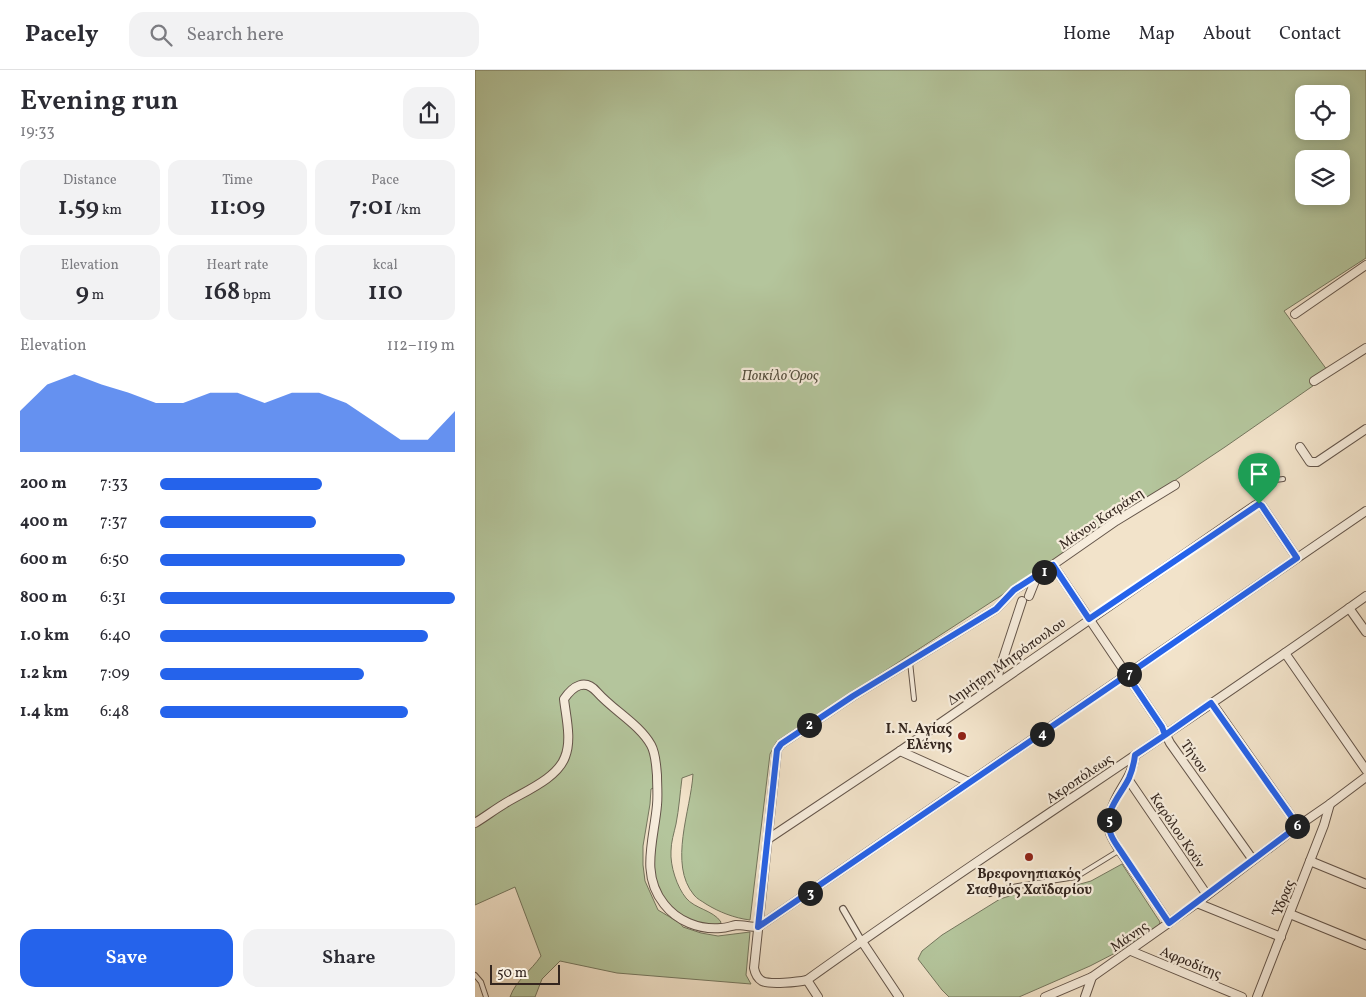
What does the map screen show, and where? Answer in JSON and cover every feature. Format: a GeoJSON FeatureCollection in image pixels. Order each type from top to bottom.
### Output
{"type":"FeatureCollection","features":[{"type":"Feature","properties":{"kind":"street"},"geometry":{"type":"LineString","coordinates":[[1295,314],[1366,265]]}},
{"type":"Feature","properties":{"kind":"street"},"geometry":{"type":"LineString","coordinates":[[1314,381],[1366,348]]}},
{"type":"Feature","properties":{"kind":"street"},"geometry":{"type":"LineString","coordinates":[[1300,447],[1310,462],[1317,462],[1366,429]]}},
{"type":"Feature","properties":{"kind":"street","name":"Μάνου Κατράκη"},"geometry":{"type":"LineString","coordinates":[[807,980],[767,982],[757,977],[754,968],[777,750],[781,744],[910,660],[996,609],[1014,590],[1116,521],[1175,485]]}},
{"type":"Feature","properties":{"kind":"street"},"geometry":{"type":"LineString","coordinates":[[1259,504],[1297,558]]}},
{"type":"Feature","properties":{"kind":"street","name":"Δημήτρη Μητρόπουλου"},"geometry":{"type":"LineString","coordinates":[[768,839],[900,751],[1089,619],[1259,504]]}},
{"type":"Feature","properties":{"kind":"street"},"geometry":{"type":"LineString","coordinates":[[475,823],[550,776],[562,762],[565,756],[567,730],[564,699],[575,686],[584,684],[595,689],[642,733],[652,746],[656,763],[658,805],[649,856],[650,874],[663,903],[675,916],[692,925],[721,928],[737,925],[758,927],[1366,511]]}},
{"type":"Feature","properties":{"kind":"street","name":"Τήνου"},"geometry":{"type":"LineString","coordinates":[[1053,565],[1162,727],[1165,735],[1253,860]]}},
{"type":"Feature","properties":{"kind":"street"},"geometry":{"type":"LineString","coordinates":[[997,683],[999,670],[1026,599],[1037,576]]}},
{"type":"Feature","properties":{"kind":"street","name":"Ακροπόλεως"},"geometry":{"type":"LineString","coordinates":[[807,980],[861,940],[1165,735],[1366,596]]}},
{"type":"Feature","properties":{"kind":"street"},"geometry":{"type":"LineString","coordinates":[[1349,608],[1366,632]]}},
{"type":"Feature","properties":{"kind":"street"},"geometry":{"type":"LineString","coordinates":[[1285,653],[1366,770]]}},
{"type":"Feature","properties":{"kind":"street"},"geometry":{"type":"LineString","coordinates":[[1211,703],[1298,826]]}},
{"type":"Feature","properties":{"kind":"street"},"geometry":{"type":"LineString","coordinates":[[900,751],[969,782]]}},
{"type":"Feature","properties":{"kind":"street"},"geometry":{"type":"LineString","coordinates":[[1135,755],[1129,779],[1114,802],[1109,819],[1110,832],[1169,923]]}},
{"type":"Feature","properties":{"kind":"street","name":"Μάνης"},"geometry":{"type":"LineString","coordinates":[[1045,997],[1092,977],[1131,951],[1366,777]]}},
{"type":"Feature","properties":{"kind":"street","name":"Καρόλου Κούν"},"geometry":{"type":"LineString","coordinates":[[1129,779],[1207,895]]}},
{"type":"Feature","properties":{"kind":"street","name":"Ύδρας"},"geometry":{"type":"LineString","coordinates":[[1257,997],[1290,914],[1330,804]]}},
{"type":"Feature","properties":{"kind":"street"},"geometry":{"type":"LineString","coordinates":[[1310,861],[1366,884]]}},
{"type":"Feature","properties":{"kind":"street"},"geometry":{"type":"LineString","coordinates":[[1197,903],[1281,937]]}},
{"type":"Feature","properties":{"kind":"street"},"geometry":{"type":"LineString","coordinates":[[843,909],[899,997]]}},
{"type":"Feature","properties":{"kind":"street"},"geometry":{"type":"LineString","coordinates":[[1290,914],[1366,944]]}},
{"type":"Feature","properties":{"kind":"street","name":"Αφροδίτης"},"geometry":{"type":"LineString","coordinates":[[1131,951],[1242,997]]}},
{"type":"Feature","properties":{"kind":"street"},"geometry":{"type":"LineString","coordinates":[[1085,997],[1092,977]]}},
{"type":"Feature","properties":{"kind":"street"},"geometry":{"type":"LineString","coordinates":[[807,980],[819,997]]}},
{"type":"Feature","properties":{"kind":"lane"},"geometry":{"type":"LineString","coordinates":[[1259,504],[1258,491],[1263,484],[1271,480],[1283,479]]}},
{"type":"Feature","properties":{"kind":"lane"},"geometry":{"type":"LineString","coordinates":[[910,660],[914,699]]}},
{"type":"Feature","properties":{"kind":"lane"},"geometry":{"type":"LineString","coordinates":[[990,894],[1011,887],[1076,877],[1120,850]]}},
{"type":"Feature","properties":{"kind":"lane"},"geometry":{"type":"LineString","coordinates":[[475,975],[481,982],[486,997]]}},
{"type":"Feature","properties":{"kind":"green space","name":"Ποικίλο Όρος"},"geometry":{"type":"Polygon","coordinates":[[[475,70],[1366,70],[1366,258],[1284,311],[1330,374],[1225,447],[1036,573],[777,741],[770,754],[750,920],[716,910],[695,896],[686,882],[682,853],[683,836],[693,774],[682,778],[672,844],[673,870],[686,898],[694,905],[718,918],[721,922],[720,924],[709,925],[692,922],[676,914],[664,902],[652,872],[659,786],[651,789],[643,846],[643,865],[645,881],[658,910],[680,923],[683,927],[701,933],[718,936],[750,932],[746,975],[751,984],[617,973],[560,961],[542,979],[535,997],[510,997],[516,986],[541,956],[515,887],[475,905],[475,70]]]}},
{"type":"Feature","properties":{"kind":"green space"},"geometry":{"type":"Polygon","coordinates":[[[1122,864],[1160,922],[1159,925],[1121,950],[1090,966],[1019,997],[949,997],[918,959],[922,951],[942,935],[1000,899],[1026,891],[1073,886],[1091,881],[1122,864]]]}},
{"type":"Feature","properties":{"kind":"place","name":"Ι. Ν. Αγίας Ελένης"},"geometry":{"type":"Point","coordinates":[962,736]}},
{"type":"Feature","properties":{"kind":"place","name":"Βρεφονηπιακός Σταθμός Χαϊδαρίου"},"geometry":{"type":"Point","coordinates":[1029,857]}},
{"type":"Feature","properties":{"kind":"route"},"geometry":{"type":"LineString","coordinates":[[1259,504],[1089,619],[1053,565],[1014,590],[996,609],[910,660],[781,744],[777,750],[758,927],[827,882],[969,782],[1127,675],[1162,727],[1165,735],[1135,755],[1129,779],[1111,809],[1109,828],[1112,838],[1169,923],[1298,826],[1211,703],[1165,735],[1162,727],[1127,675],[1297,558],[1259,504]]}}]}
